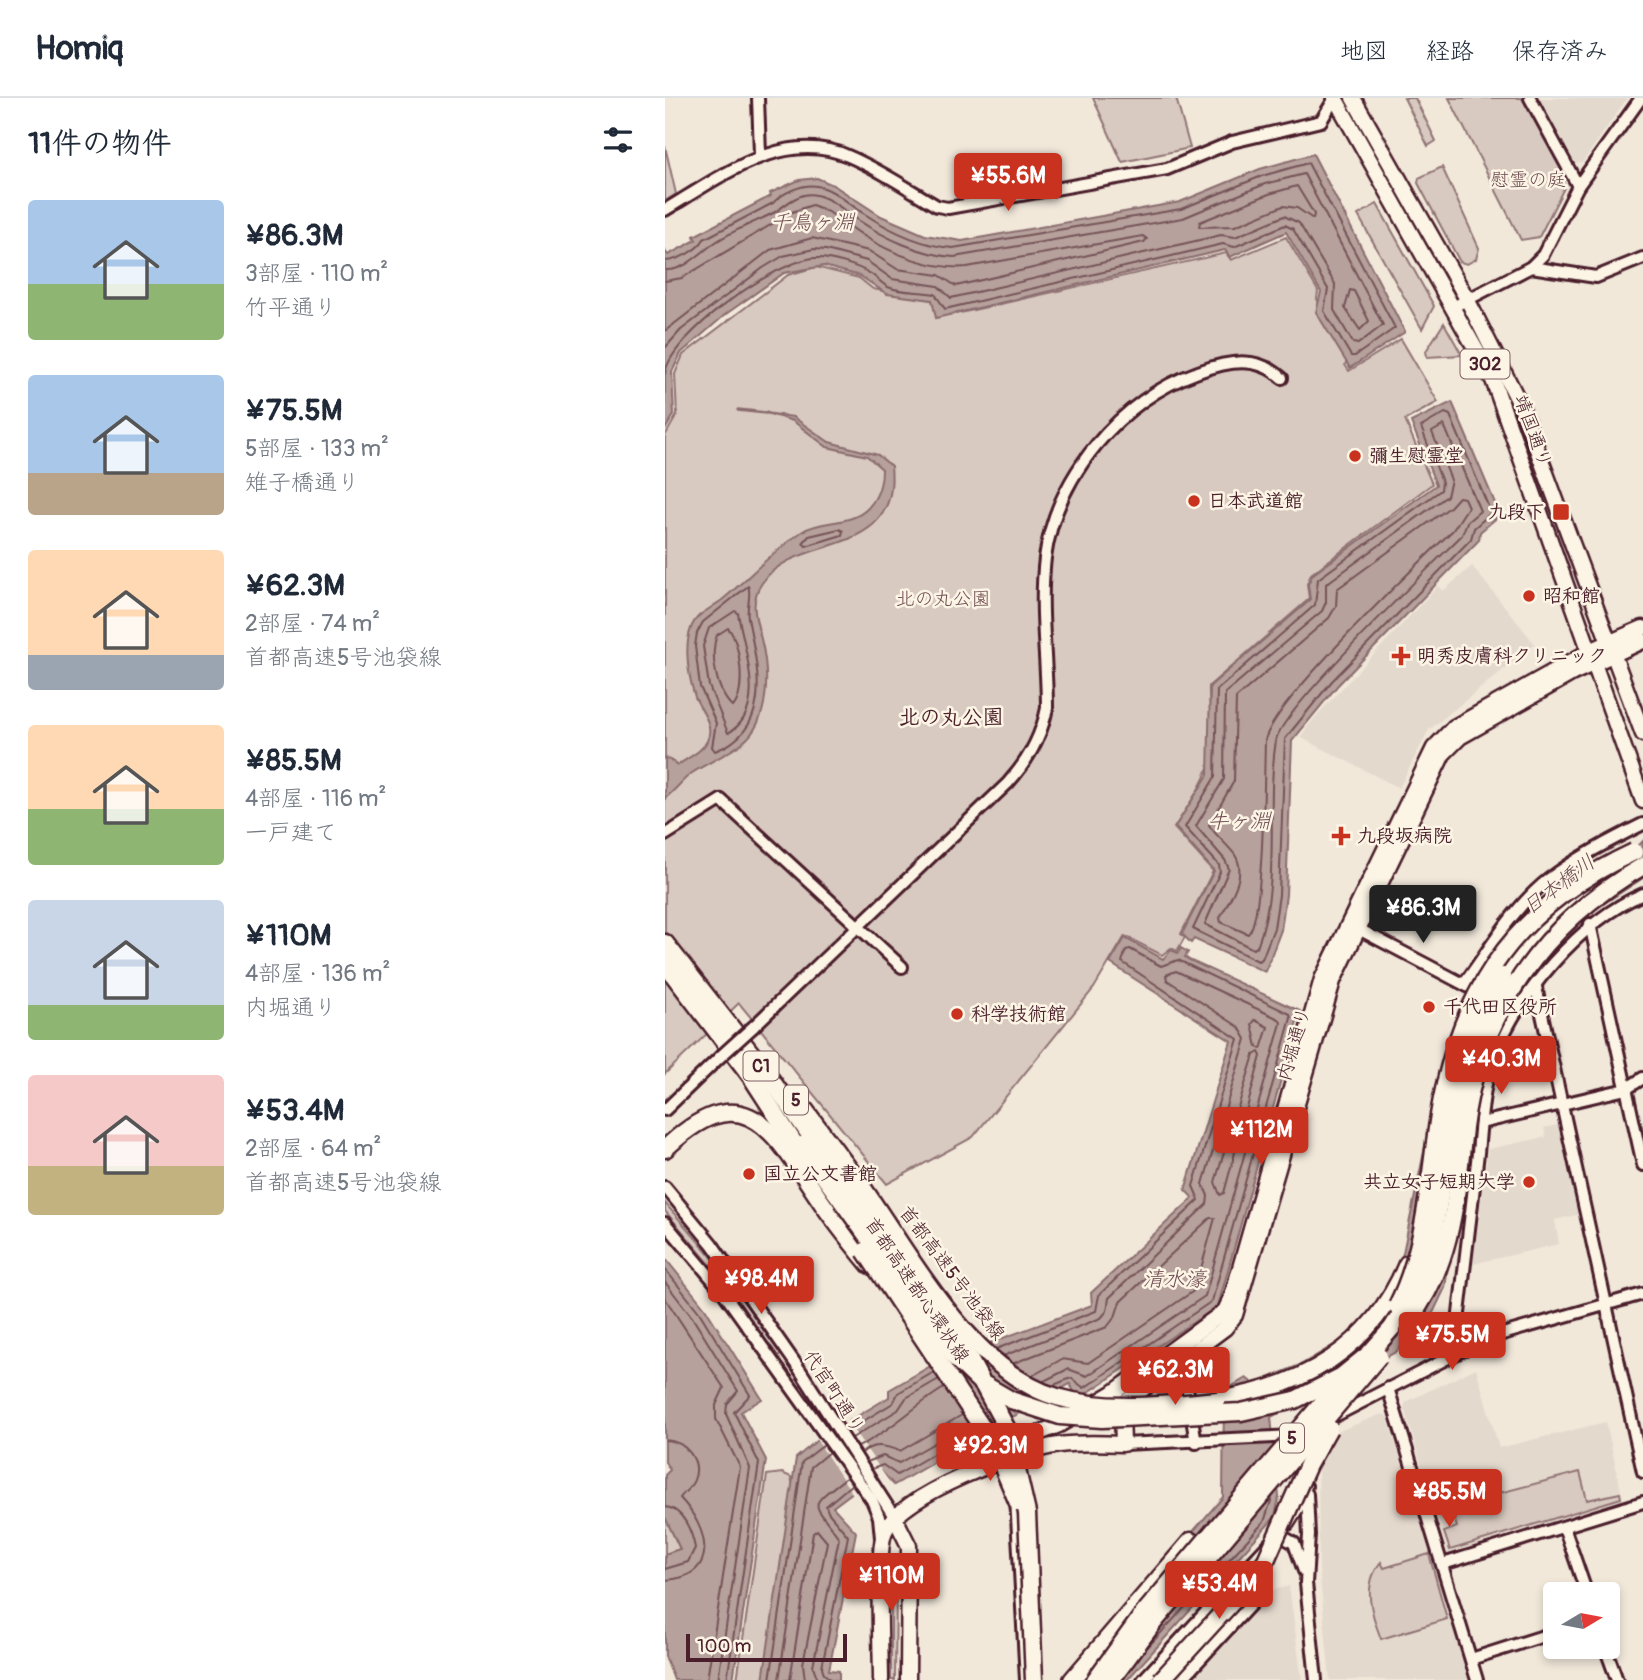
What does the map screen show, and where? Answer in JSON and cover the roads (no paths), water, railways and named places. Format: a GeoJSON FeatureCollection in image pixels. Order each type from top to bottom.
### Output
{"type":"FeatureCollection","features":[{"type":"Feature","properties":{"kind":"highway","name":"首都高速5号池袋線"},"geometry":{"type":"LineString","coordinates":[[1095,1680],[1145,1613],[1379,1334],[1405,1288],[1420,1240],[1440,1104],[1452,1052],[1468,1010],[1492,967],[1524,928],[1560,895],[1596,871],[1641,856]]}},
{"type":"Feature","properties":{"kind":"highway","name":"首都高速5号池袋線"},"geometry":{"type":"LineString","coordinates":[[750,1075],[963,1367],[991,1389],[1021,1405],[1060,1416],[1089,1419],[1200,1415],[1261,1409],[1311,1394],[1342,1376],[1369,1354],[1392,1328],[1417,1288],[1436,1226],[1462,1064],[1490,997],[1518,956],[1553,920],[1641,856]]}},
{"type":"Feature","properties":{"kind":"highway","name":"5"},"geometry":{"type":"LineString","coordinates":[[1111,1680],[1154,1622],[1417,1310],[1441,1266],[1453,1218],[1473,1081],[1485,1041],[1502,1004],[1527,965],[1560,930],[1641,856]]}},
{"type":"Feature","properties":{"kind":"highway","name":"首都高速5号池袋線"},"geometry":{"type":"LineString","coordinates":[[665,943],[810,1116],[843,1199],[1001,1368],[1033,1388],[1070,1401],[1154,1405],[1217,1400],[1274,1388],[1311,1373],[1349,1345],[1381,1311],[1403,1274],[1416,1241],[1432,1167]]}},
{"type":"Feature","properties":{"kind":"highway","name":"C1"},"geometry":{"type":"LineString","coordinates":[[665,964],[750,1075]]}},
{"type":"Feature","properties":{"kind":"highway"},"geometry":{"type":"LineString","coordinates":[[665,1149],[695,1125],[713,1116],[734,1114],[753,1118],[843,1199]]}},
{"type":"Feature","properties":{"kind":"highway","name":"首都高速都心環状線"},"geometry":{"type":"LineString","coordinates":[[843,1199],[896,1297],[989,1437],[1014,1488],[1024,1538],[1030,1680]]}},
{"type":"Feature","properties":{"kind":"highway","name":"首都高速都心環状線"},"geometry":{"type":"LineString","coordinates":[[843,1199],[971,1361],[1008,1431],[1018,1463],[1027,1513],[1030,1680]]}},
{"type":"Feature","properties":{"kind":"highway"},"geometry":{"type":"LineString","coordinates":[[1161,1680],[1245,1588],[1266,1560],[1308,1465],[1358,1381]]}},
{"type":"Feature","properties":{"kind":"highway"},"geometry":{"type":"LineString","coordinates":[[1072,1680],[1191,1541],[1325,1399]]}},
{"type":"Feature","properties":{"kind":"main road","name":"靖国通り"},"geometry":{"type":"LineString","coordinates":[[1335,98],[1493,380],[1643,801]]}},
{"type":"Feature","properties":{"kind":"main road","name":"靖国通り"},"geometry":{"type":"LineString","coordinates":[[1353,98],[1467,299],[1521,406],[1610,649],[1641,725]]}},
{"type":"Feature","properties":{"kind":"main road"},"geometry":{"type":"LineString","coordinates":[[1610,649],[1643,628]]}},
{"type":"Feature","properties":{"kind":"main road"},"geometry":{"type":"LineString","coordinates":[[1610,649],[1643,641]]}},
{"type":"Feature","properties":{"kind":"main road","name":"内堀通り"},"geometry":{"type":"LineString","coordinates":[[881,1541],[895,1518],[961,1477],[1114,1393],[1225,1311],[1232,1296],[1314,1005],[1430,755],[1442,737],[1454,727],[1610,649]]}},
{"type":"Feature","properties":{"kind":"main road","name":"内堀通り"},"geometry":{"type":"LineString","coordinates":[[1005,1452],[1059,1445],[1123,1444],[1122,1412],[1128,1400],[1225,1328],[1239,1308],[1325,1007],[1352,926]]}},
{"type":"Feature","properties":{"kind":"main road"},"geometry":{"type":"LineString","coordinates":[[895,1518],[909,1546],[908,1680]]}},
{"type":"Feature","properties":{"kind":"main road"},"geometry":{"type":"LineString","coordinates":[[881,1541],[881,1680]]}},
{"type":"Feature","properties":{"kind":"street"},"geometry":{"type":"LineString","coordinates":[[758,98],[760,155]]}},
{"type":"Feature","properties":{"kind":"street"},"geometry":{"type":"LineString","coordinates":[[665,210],[760,155],[799,148],[848,155],[937,206],[948,208],[1167,170],[1232,142],[1321,121],[1335,98]]}},
{"type":"Feature","properties":{"kind":"street"},"geometry":{"type":"LineString","coordinates":[[1530,98],[1578,186]]}},
{"type":"Feature","properties":{"kind":"street"},"geometry":{"type":"LineString","coordinates":[[1453,307],[1531,267],[1543,255],[1578,186],[1641,98]]}},
{"type":"Feature","properties":{"kind":"street"},"geometry":{"type":"LineString","coordinates":[[1531,267],[1595,277],[1643,258]]}},
{"type":"Feature","properties":{"kind":"street"},"geometry":{"type":"LineString","coordinates":[[665,1110],[1008,783],[1031,753],[1047,708],[1044,579],[1050,533],[1072,479],[1099,442],[1152,395],[1209,368],[1229,362],[1253,362],[1270,368],[1283,378]]}},
{"type":"Feature","properties":{"kind":"street"},"geometry":{"type":"LineString","coordinates":[[665,835],[720,800],[902,968]]}},
{"type":"Feature","properties":{"kind":"street"},"geometry":{"type":"LineString","coordinates":[[1467,986],[1513,916],[1547,880],[1581,857],[1643,824]]}},
{"type":"Feature","properties":{"kind":"street"},"geometry":{"type":"LineString","coordinates":[[1466,1346],[1458,1322],[1481,1123],[1492,1060],[1513,1014],[1564,949],[1590,925],[1621,903],[1643,894]]}},
{"type":"Feature","properties":{"kind":"street"},"geometry":{"type":"LineString","coordinates":[[1590,925],[1643,1165]]}},
{"type":"Feature","properties":{"kind":"street"},"geometry":{"type":"LineString","coordinates":[[1352,926],[1467,986],[1513,1014]]}},
{"type":"Feature","properties":{"kind":"street"},"geometry":{"type":"LineString","coordinates":[[1536,987],[1643,1472]]}},
{"type":"Feature","properties":{"kind":"street"},"geometry":{"type":"LineString","coordinates":[[1481,1123],[1626,1089],[1643,1078]]}},
{"type":"Feature","properties":{"kind":"street","name":"代官町通り"},"geometry":{"type":"LineString","coordinates":[[665,1187],[731,1270],[800,1370],[830,1430]]}},
{"type":"Feature","properties":{"kind":"street","name":"代官町通り"},"geometry":{"type":"LineString","coordinates":[[665,1223],[723,1292],[895,1518]]}},
{"type":"Feature","properties":{"kind":"street"},"geometry":{"type":"LineString","coordinates":[[723,1292],[731,1279],[731,1270]]}},
{"type":"Feature","properties":{"kind":"street"},"geometry":{"type":"LineString","coordinates":[[1123,1444],[1283,1439],[1298,1435],[1466,1346],[1643,1294]]}},
{"type":"Feature","properties":{"kind":"street"},"geometry":{"type":"LineString","coordinates":[[1179,1362],[1184,1369],[1196,1443]]}},
{"type":"Feature","properties":{"kind":"street"},"geometry":{"type":"LineString","coordinates":[[1388,1388],[1478,1680]]}},
{"type":"Feature","properties":{"kind":"street"},"geometry":{"type":"LineString","coordinates":[[1298,1435],[1306,1486],[1309,1535],[1306,1583],[1316,1680]]}},
{"type":"Feature","properties":{"kind":"street"},"geometry":{"type":"LineString","coordinates":[[1005,1452],[1019,1514],[1030,1680]]}},
{"type":"Feature","properties":{"kind":"street"},"geometry":{"type":"LineString","coordinates":[[1143,1680],[1273,1540],[1294,1515],[1306,1486]]}},
{"type":"Feature","properties":{"kind":"street","name":"代官町通り"},"geometry":{"type":"LineString","coordinates":[[877,1497],[881,1541]]}},
{"type":"Feature","properties":{"kind":"street"},"geometry":{"type":"LineString","coordinates":[[1443,1564],[1643,1502]]}},
{"type":"Feature","properties":{"kind":"street"},"geometry":{"type":"LineString","coordinates":[[1564,1527],[1583,1582]]}},
{"type":"Feature","properties":{"kind":"street"},"geometry":{"type":"LineString","coordinates":[[1273,1540],[1283,1538],[1294,1543],[1306,1583]]}},
{"type":"Feature","properties":{"kind":"street"},"geometry":{"type":"LineString","coordinates":[[1181,1680],[1263,1591],[1263,1573],[1254,1566],[1248,1566]]}},
{"type":"Feature","properties":{"kind":"street"},"geometry":{"type":"LineString","coordinates":[[1471,1660],[1543,1636]]}},
{"type":"Feature","properties":{"kind":"street"},"geometry":{"type":"LineString","coordinates":[[1609,1659],[1617,1680]]}},
{"type":"Feature","properties":{"kind":"water","name":"千鳥ヶ淵"},"geometry":{"type":"Polygon","coordinates":[[[1313,154],[1405,332],[1350,368],[1316,312],[1321,292],[1286,232],[1230,257],[1225,250],[936,318],[932,300],[887,294],[860,276],[824,266],[784,273],[726,314],[681,353],[672,372],[674,415],[665,430],[665,251],[668,255],[696,240],[694,236],[771,196],[770,193],[799,180],[817,178],[833,185],[881,216],[925,235],[962,241],[1180,202],[1260,169],[1313,154]]]}},
{"type":"Feature","properties":{"kind":"water","name":"牛ヶ淵"},"geometry":{"type":"Polygon","coordinates":[[[1452,402],[1500,515],[1480,532],[1479,540],[1337,686],[1292,741],[1286,895],[1281,930],[1265,972],[1194,939],[1191,943],[1182,934],[1214,871],[1175,827],[1208,775],[1210,686],[1310,600],[1308,584],[1312,575],[1436,485],[1411,422],[1452,402]]]}},
{"type":"Feature","properties":{"kind":"water"},"geometry":{"type":"Polygon","coordinates":[[[766,413],[793,417],[829,442],[878,455],[891,466],[890,496],[880,518],[863,532],[777,567],[762,583],[755,603],[764,651],[766,680],[763,709],[758,722],[742,743],[692,773],[665,798],[665,757],[678,765],[702,748],[709,735],[706,718],[695,697],[688,666],[688,643],[694,623],[700,615],[722,600],[803,531],[861,514],[877,495],[880,485],[882,469],[867,456],[827,447],[793,421],[766,413]]]}},
{"type":"Feature","properties":{"kind":"water"},"geometry":{"type":"Polygon","coordinates":[[[1643,841],[1643,878],[1585,916],[1553,943],[1506,1005],[1471,1108],[1445,1288],[1433,1313],[1396,1352],[1271,1417],[1279,1497],[1275,1517],[1127,1680],[1064,1680],[1223,1497],[1224,1391],[1246,1378],[1254,1384],[1302,1364],[1377,1319],[1394,1296],[1435,1099],[1453,1038],[1643,841]]]}},
{"type":"Feature","properties":{"kind":"water","name":"清水濠"},"geometry":{"type":"Polygon","coordinates":[[[1125,938],[1163,959],[1171,950],[1178,953],[1181,948],[1188,952],[1185,957],[1189,960],[1300,1011],[1218,1306],[1078,1399],[1070,1384],[894,1485],[881,1471],[833,1507],[856,1532],[829,1670],[839,1671],[839,1680],[763,1680],[796,1458],[816,1441],[889,1397],[889,1390],[936,1363],[1092,1305],[1091,1293],[1193,1198],[1185,1190],[1231,1041],[1110,963],[1125,938]]]}},
{"type":"Feature","properties":{"kind":"water"},"geometry":{"type":"Polygon","coordinates":[[[665,1258],[705,1308],[762,1399],[741,1412],[766,1460],[733,1680],[674,1680],[665,1656],[665,1554],[680,1549],[665,1517],[665,1475],[670,1470],[665,1462],[665,1258]]]}},
{"type":"Feature","properties":{"kind":"waterway"},"geometry":{"type":"LineString","coordinates":[[738,410],[766,413]]}},
{"type":"Feature","properties":{"kind":"place","name":"彌生慰霊堂"},"geometry":{"type":"Point","coordinates":[1355,456]}},
{"type":"Feature","properties":{"kind":"place","name":"日本武道館"},"geometry":{"type":"Point","coordinates":[1194,501]}},
{"type":"Feature","properties":{"kind":"place","name":"九段下"},"geometry":{"type":"Point","coordinates":[1561,512]}},
{"type":"Feature","properties":{"kind":"place","name":"昭和館"},"geometry":{"type":"Point","coordinates":[1529,596]}},
{"type":"Feature","properties":{"kind":"place","name":"明秀皮膚科クリニック"},"geometry":{"type":"Point","coordinates":[1401,656]}},
{"type":"Feature","properties":{"kind":"place","name":"九段坂病院"},"geometry":{"type":"Point","coordinates":[1341,836]}},
{"type":"Feature","properties":{"kind":"place","name":"千代田区役所"},"geometry":{"type":"Point","coordinates":[1429,1007]}},
{"type":"Feature","properties":{"kind":"place","name":"科学技術館"},"geometry":{"type":"Point","coordinates":[957,1014]}},
{"type":"Feature","properties":{"kind":"place","name":"国立公文書館"},"geometry":{"type":"Point","coordinates":[749,1174]}},
{"type":"Feature","properties":{"kind":"place","name":"共立女子短期大学"},"geometry":{"type":"Point","coordinates":[1529,1182]}},
{"type":"Feature","properties":{"kind":"district","name":"北の丸公園"},"geometry":{"type":"Point","coordinates":[951,717]}},
{"type":"Feature","properties":{"kind":"park label","name":"慰霊の庭"},"geometry":{"type":"Point","coordinates":[1528,180]}},
{"type":"Feature","properties":{"kind":"water label","name":"日本橋川"},"geometry":{"type":"Point","coordinates":[1559,885]}}]}
